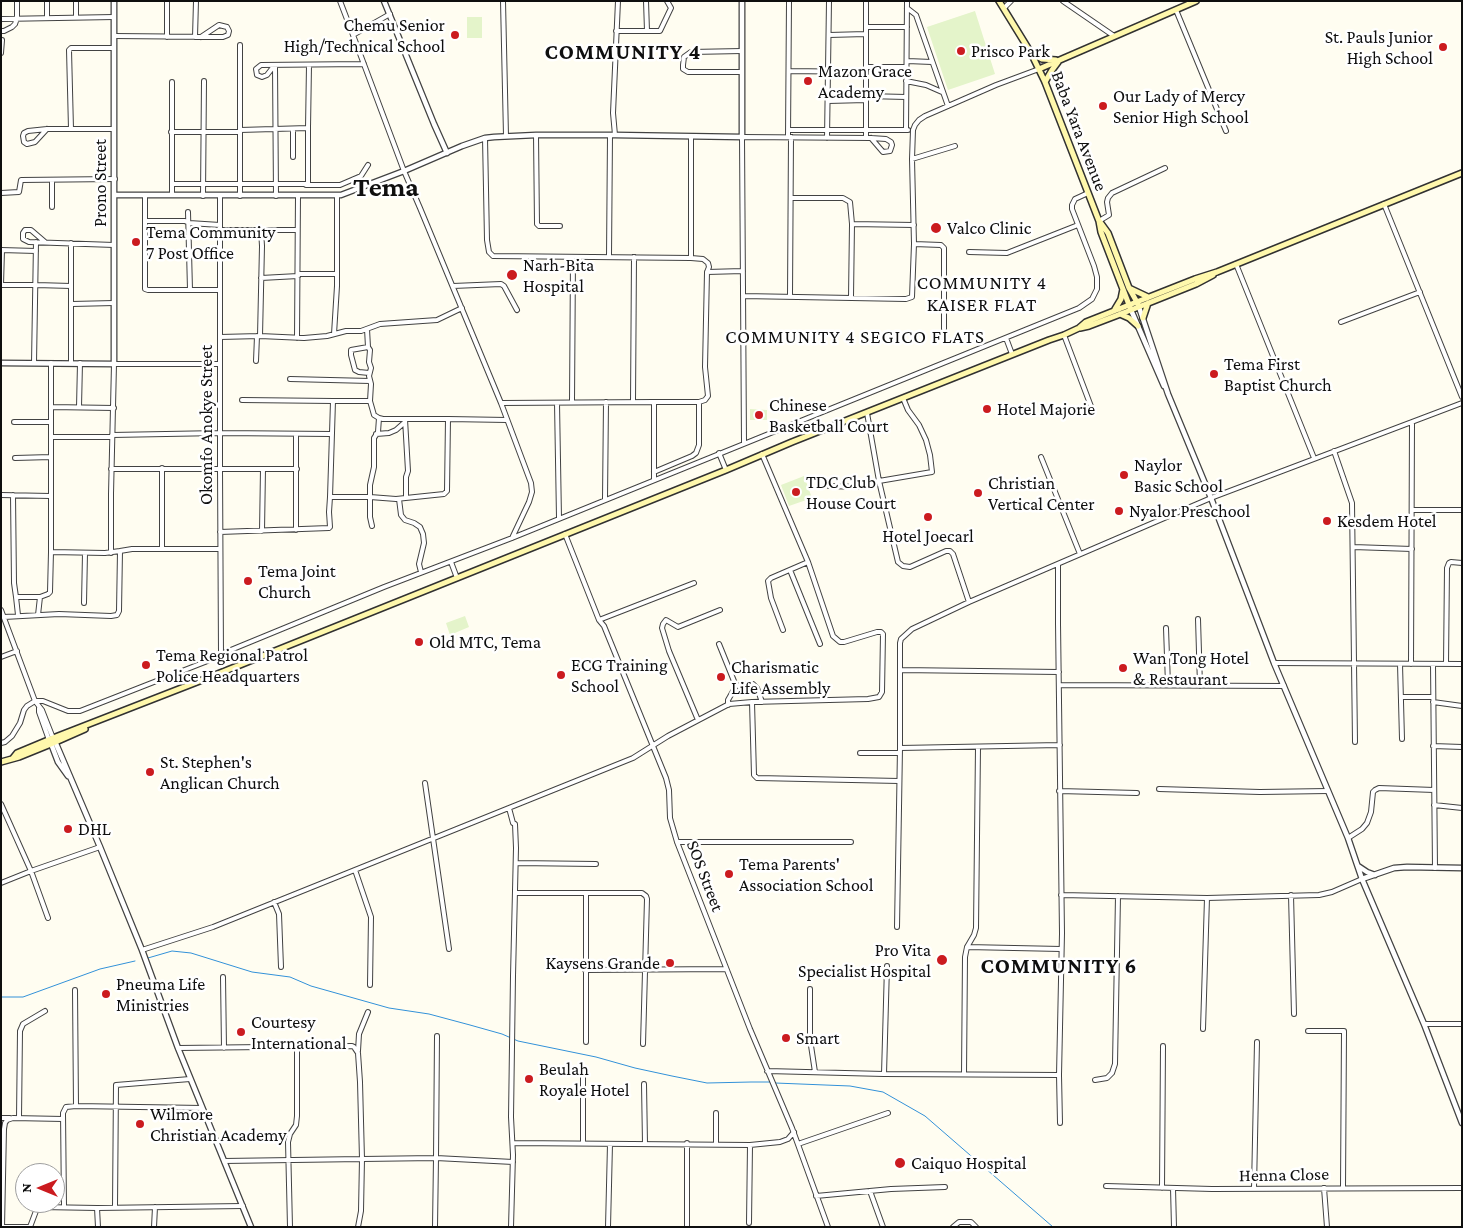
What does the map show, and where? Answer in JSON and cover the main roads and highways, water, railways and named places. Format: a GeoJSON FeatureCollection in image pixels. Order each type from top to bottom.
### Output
{"type":"FeatureCollection","features":[{"type":"Feature","properties":{"kind":"main road"},"geometry":{"type":"LineString","coordinates":[[1000,1],[1039,69]]}},
{"type":"Feature","properties":{"kind":"main road","name":"Baba Yara Avenue"},"geometry":{"type":"LineString","coordinates":[[1130,307],[1101,232],[1099,221],[1039,69],[1196,1]]}},
{"type":"Feature","properties":{"kind":"main road"},"geometry":{"type":"LineString","coordinates":[[1031,53],[1042,59],[1062,59]]}},
{"type":"Feature","properties":{"kind":"main road"},"geometry":{"type":"LineString","coordinates":[[1044,82],[1062,59]]}},
{"type":"Feature","properties":{"kind":"main road"},"geometry":{"type":"LineString","coordinates":[[1,762],[19,757],[52,741],[85,729],[89,725],[866,412],[1079,328],[1089,326],[1195,279],[1217,272],[1462,173]]}},
{"type":"Feature","properties":{"kind":"main road","name":"Baba Yara Avenue"},"geometry":{"type":"LineString","coordinates":[[1099,221],[1108,234],[1129,288],[1138,304]]}},
{"type":"Feature","properties":{"kind":"main road"},"geometry":{"type":"LineString","coordinates":[[1129,288],[1148,300]]}},
{"type":"Feature","properties":{"kind":"main road"},"geometry":{"type":"LineString","coordinates":[[1117,312],[1123,289]]}},
{"type":"Feature","properties":{"kind":"main road"},"geometry":{"type":"LineString","coordinates":[[1143,318],[1148,300]]}},
{"type":"Feature","properties":{"kind":"main road"},"geometry":{"type":"LineString","coordinates":[[1117,312],[1129,318],[1138,326]]}},
{"type":"Feature","properties":{"kind":"waterway"},"geometry":{"type":"LineString","coordinates":[[148,958],[172,951],[191,953],[252,972],[290,977],[311,986],[389,1008],[429,1014],[470,1025],[502,1034],[518,1041],[707,1083],[771,1082]]}},
{"type":"Feature","properties":{"kind":"waterway"},"geometry":{"type":"LineString","coordinates":[[1,997],[23,997],[100,969],[135,961]]}},
{"type":"Feature","properties":{"kind":"waterway"},"geometry":{"type":"LineString","coordinates":[[775,1083],[850,1086],[883,1092],[925,1116],[1053,1227]]}},
{"type":"Feature","properties":{"kind":"place","name":"Chemu Senior High/Technical School"},"geometry":{"type":"Point","coordinates":[455,35]}},
{"type":"Feature","properties":{"kind":"place","name":"St. Pauls Junior High School"},"geometry":{"type":"Point","coordinates":[1443,47]}},
{"type":"Feature","properties":{"kind":"place","name":"Prisco Park"},"geometry":{"type":"Point","coordinates":[961,51]}},
{"type":"Feature","properties":{"kind":"place","name":"Mazon Grace Academy"},"geometry":{"type":"Point","coordinates":[808,81]}},
{"type":"Feature","properties":{"kind":"place","name":"Our Lady of Mercy Senior High School"},"geometry":{"type":"Point","coordinates":[1103,106]}},
{"type":"Feature","properties":{"kind":"place","name":"Valco Clinic"},"geometry":{"type":"Point","coordinates":[936,228]}},
{"type":"Feature","properties":{"kind":"place","name":"Tema Community 7 Post Office"},"geometry":{"type":"Point","coordinates":[136,242]}},
{"type":"Feature","properties":{"kind":"place","name":"Narh-Bita Hospital"},"geometry":{"type":"Point","coordinates":[512,275]}},
{"type":"Feature","properties":{"kind":"place","name":"Tema First Baptist Church"},"geometry":{"type":"Point","coordinates":[1214,374]}},
{"type":"Feature","properties":{"kind":"place","name":"Hotel Majorie"},"geometry":{"type":"Point","coordinates":[987,409]}},
{"type":"Feature","properties":{"kind":"place","name":"Chinese Basketball Court"},"geometry":{"type":"Point","coordinates":[759,415]}},
{"type":"Feature","properties":{"kind":"place","name":"Naylor Basic School"},"geometry":{"type":"Point","coordinates":[1124,475]}},
{"type":"Feature","properties":{"kind":"place","name":"TDC Club House Court"},"geometry":{"type":"Point","coordinates":[796,492]}},
{"type":"Feature","properties":{"kind":"place","name":"Christian Vertical Center"},"geometry":{"type":"Point","coordinates":[978,493]}},
{"type":"Feature","properties":{"kind":"place","name":"Nyalor Preschool"},"geometry":{"type":"Point","coordinates":[1119,511]}},
{"type":"Feature","properties":{"kind":"place","name":"Hotel Joecarl"},"geometry":{"type":"Point","coordinates":[928,517]}},
{"type":"Feature","properties":{"kind":"place","name":"Kesdem Hotel"},"geometry":{"type":"Point","coordinates":[1327,521]}},
{"type":"Feature","properties":{"kind":"place","name":"Tema Joint Church"},"geometry":{"type":"Point","coordinates":[248,581]}},
{"type":"Feature","properties":{"kind":"place","name":"Old MTC, Tema"},"geometry":{"type":"Point","coordinates":[419,642]}},
{"type":"Feature","properties":{"kind":"place","name":"Tema Regional Patrol Police Headquarters"},"geometry":{"type":"Point","coordinates":[146,665]}},
{"type":"Feature","properties":{"kind":"place","name":"Wan Tong Hotel & Restaurant"},"geometry":{"type":"Point","coordinates":[1123,668]}},
{"type":"Feature","properties":{"kind":"place","name":"ECG Training School"},"geometry":{"type":"Point","coordinates":[561,675]}},
{"type":"Feature","properties":{"kind":"place","name":"Charismatic Life Assembly"},"geometry":{"type":"Point","coordinates":[721,677]}},
{"type":"Feature","properties":{"kind":"place","name":"St. Stephen's Anglican Church"},"geometry":{"type":"Point","coordinates":[150,772]}},
{"type":"Feature","properties":{"kind":"place","name":"DHL"},"geometry":{"type":"Point","coordinates":[68,829]}},
{"type":"Feature","properties":{"kind":"place","name":"Tema Parents' Association School"},"geometry":{"type":"Point","coordinates":[729,874]}},
{"type":"Feature","properties":{"kind":"place","name":"Pro Vita Specialist Hospital"},"geometry":{"type":"Point","coordinates":[942,960]}},
{"type":"Feature","properties":{"kind":"place","name":"Kaysens Grande"},"geometry":{"type":"Point","coordinates":[670,963]}},
{"type":"Feature","properties":{"kind":"place","name":"Pneuma Life Ministries"},"geometry":{"type":"Point","coordinates":[106,994]}},
{"type":"Feature","properties":{"kind":"place","name":"Courtesy International"},"geometry":{"type":"Point","coordinates":[241,1032]}},
{"type":"Feature","properties":{"kind":"place","name":"Smart"},"geometry":{"type":"Point","coordinates":[786,1038]}},
{"type":"Feature","properties":{"kind":"place","name":"Beulah Royale Hotel"},"geometry":{"type":"Point","coordinates":[529,1079]}},
{"type":"Feature","properties":{"kind":"place","name":"Wilmore Christian Academy"},"geometry":{"type":"Point","coordinates":[140,1124]}},
{"type":"Feature","properties":{"kind":"place","name":"Caiquo Hospital"},"geometry":{"type":"Point","coordinates":[900,1163]}},
{"type":"Feature","properties":{"kind":"district","name":"COMMUNITY 4"},"geometry":{"type":"Point","coordinates":[623,52]}},
{"type":"Feature","properties":{"kind":"district","name":"Tema"},"geometry":{"type":"Point","coordinates":[386,187]}},
{"type":"Feature","properties":{"kind":"district","name":"COMMUNITY 4 KAISER FLAT"},"geometry":{"type":"Point","coordinates":[982,294]}},
{"type":"Feature","properties":{"kind":"district","name":"COMMUNITY 4 SEGICO FLATS"},"geometry":{"type":"Point","coordinates":[855,337]}},
{"type":"Feature","properties":{"kind":"district","name":"COMMUNITY 6"},"geometry":{"type":"Point","coordinates":[1059,966]}}]}
